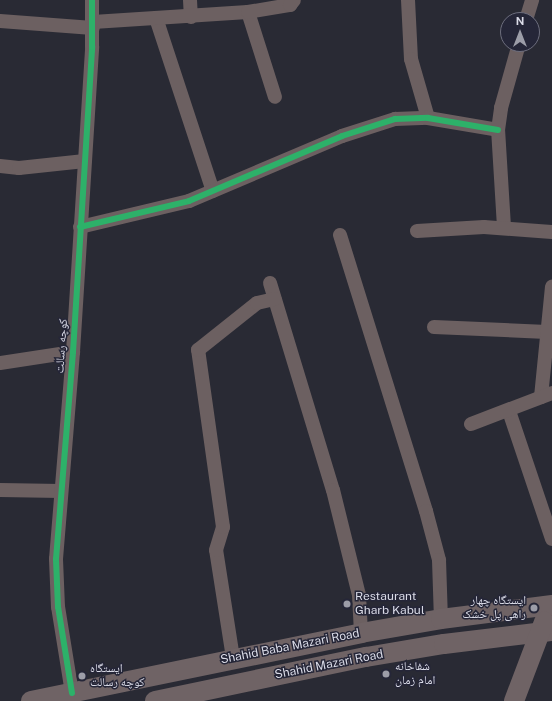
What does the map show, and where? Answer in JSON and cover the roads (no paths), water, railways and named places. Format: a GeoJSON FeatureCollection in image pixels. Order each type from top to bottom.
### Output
{"type":"FeatureCollection","features":[{"type":"Feature","properties":{"kind":"main road","name":"Shahid Baba Mazari Road"},"geometry":{"type":"LineString","coordinates":[[31,701],[233,658],[362,633],[441,619],[551,606]]}},
{"type":"Feature","properties":{"kind":"main road"},"geometry":{"type":"LineString","coordinates":[[514,701],[546,632],[551,606]]}},
{"type":"Feature","properties":{"kind":"main road","name":"Shahid Mazari Road"},"geometry":{"type":"LineString","coordinates":[[155,701],[366,657],[444,644],[546,632]]}},
{"type":"Feature","properties":{"kind":"street","name":"کوچه رسالت"},"geometry":{"type":"LineString","coordinates":[[72,693],[58,607],[57,579],[61,492],[73,352],[85,161],[93,25],[92,0]]}},
{"type":"Feature","properties":{"kind":"street"},"geometry":{"type":"LineString","coordinates":[[190,0],[190,17]]}},
{"type":"Feature","properties":{"kind":"street"},"geometry":{"type":"LineString","coordinates":[[0,21],[93,25],[156,18],[190,17],[248,12],[290,5],[294,0]]}},
{"type":"Feature","properties":{"kind":"street"},"geometry":{"type":"LineString","coordinates":[[408,0],[411,60],[428,118]]}},
{"type":"Feature","properties":{"kind":"street"},"geometry":{"type":"LineString","coordinates":[[528,12],[532,0]]}},
{"type":"Feature","properties":{"kind":"street"},"geometry":{"type":"LineString","coordinates":[[248,12],[275,97]]}},
{"type":"Feature","properties":{"kind":"street"},"geometry":{"type":"LineString","coordinates":[[156,18],[213,191]]}},
{"type":"Feature","properties":{"kind":"street"},"geometry":{"type":"LineString","coordinates":[[504,227],[498,130],[501,108],[517,52]]}},
{"type":"Feature","properties":{"kind":"street"},"geometry":{"type":"LineString","coordinates":[[80,227],[189,201],[342,136],[395,119],[428,118],[498,130]]}},
{"type":"Feature","properties":{"kind":"street"},"geometry":{"type":"LineString","coordinates":[[0,166],[19,168],[85,161]]}},
{"type":"Feature","properties":{"kind":"street"},"geometry":{"type":"LineString","coordinates":[[417,231],[504,227],[552,232]]}},
{"type":"Feature","properties":{"kind":"street"},"geometry":{"type":"LineString","coordinates":[[340,235],[426,511],[439,560],[441,619]]}},
{"type":"Feature","properties":{"kind":"street"},"geometry":{"type":"LineString","coordinates":[[270,282],[333,490],[359,595],[362,633]]}},
{"type":"Feature","properties":{"kind":"street"},"geometry":{"type":"LineString","coordinates":[[471,424],[509,411],[547,395],[548,332],[552,286]]}},
{"type":"Feature","properties":{"kind":"street"},"geometry":{"type":"LineString","coordinates":[[233,658],[216,550],[223,527],[198,350],[257,303],[275,299]]}},
{"type":"Feature","properties":{"kind":"street"},"geometry":{"type":"LineString","coordinates":[[434,327],[548,332]]}},
{"type":"Feature","properties":{"kind":"street"},"geometry":{"type":"LineString","coordinates":[[0,363],[73,352]]}},
{"type":"Feature","properties":{"kind":"street"},"geometry":{"type":"LineString","coordinates":[[509,411],[552,539]]}},
{"type":"Feature","properties":{"kind":"street"},"geometry":{"type":"LineString","coordinates":[[0,490],[61,492]]}},
{"type":"Feature","properties":{"kind":"place","name":"Restaurant Gharb Kabul"},"geometry":{"type":"Point","coordinates":[347,604]}},
{"type":"Feature","properties":{"kind":"place","name":"ایستگاه چهار راهی پل خشک"},"geometry":{"type":"Point","coordinates":[534,608]}},
{"type":"Feature","properties":{"kind":"place","name":"شفاخانه امام زمان"},"geometry":{"type":"Point","coordinates":[386,674]}},
{"type":"Feature","properties":{"kind":"place","name":"ایستگاه کوچه رسالت"},"geometry":{"type":"Point","coordinates":[82,676]}}]}
